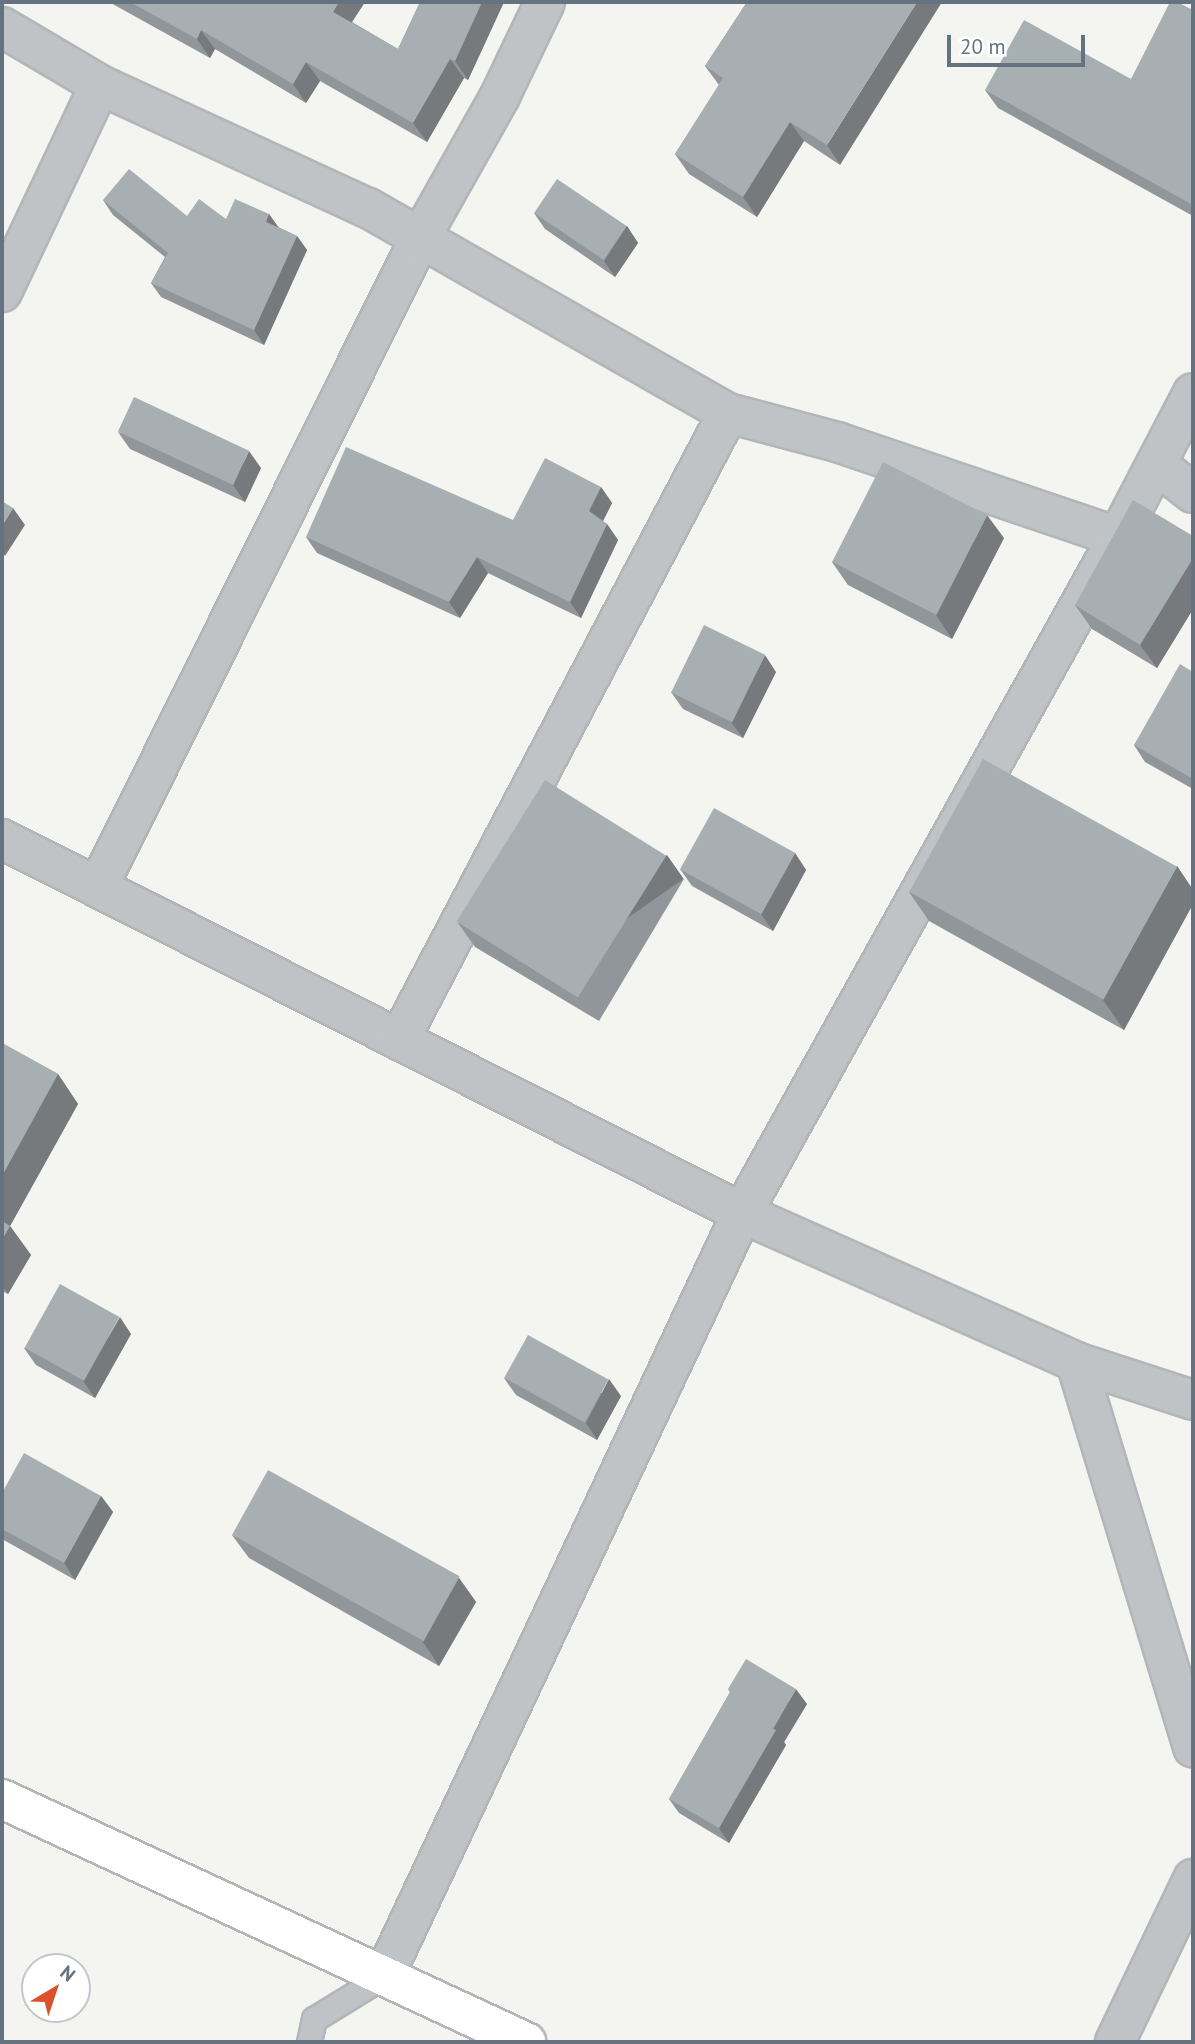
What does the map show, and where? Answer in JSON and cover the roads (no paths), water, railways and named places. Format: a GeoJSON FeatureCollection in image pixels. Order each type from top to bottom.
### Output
{"type":"FeatureCollection","features":[{"type":"Feature","properties":{"kind":"main road"},"geometry":{"type":"LineString","coordinates":[[2,1798],[526,2042]]}},
{"type":"Feature","properties":{"kind":"street"},"geometry":{"type":"LineString","coordinates":[[98,887],[419,240],[500,96],[545,2]]}},
{"type":"Feature","properties":{"kind":"street"},"geometry":{"type":"LineString","coordinates":[[2,27],[100,85],[368,208],[419,240],[729,413],[836,442],[1118,537]]}},
{"type":"Feature","properties":{"kind":"street"},"geometry":{"type":"LineString","coordinates":[[2,292],[100,85]]}},
{"type":"Feature","properties":{"kind":"street"},"geometry":{"type":"LineString","coordinates":[[384,1976],[742,1213],[1118,537],[1193,393]]}},
{"type":"Feature","properties":{"kind":"street"},"geometry":{"type":"LineString","coordinates":[[400,1040],[729,413]]}},
{"type":"Feature","properties":{"kind":"street"},"geometry":{"type":"LineString","coordinates":[[1156,464],[1193,493]]}},
{"type":"Feature","properties":{"kind":"street"},"geometry":{"type":"LineString","coordinates":[[2,839],[742,1213],[1076,1362],[1193,1400]]}},
{"type":"Feature","properties":{"kind":"street"},"geometry":{"type":"LineString","coordinates":[[1076,1362],[1193,1748]]}},
{"type":"Feature","properties":{"kind":"street"},"geometry":{"type":"LineString","coordinates":[[1115,2042],[1193,1880]]}},
{"type":"Feature","properties":{"kind":"lane"},"geometry":{"type":"LineString","coordinates":[[309,2042],[314,2019],[384,1976]]}}]}
